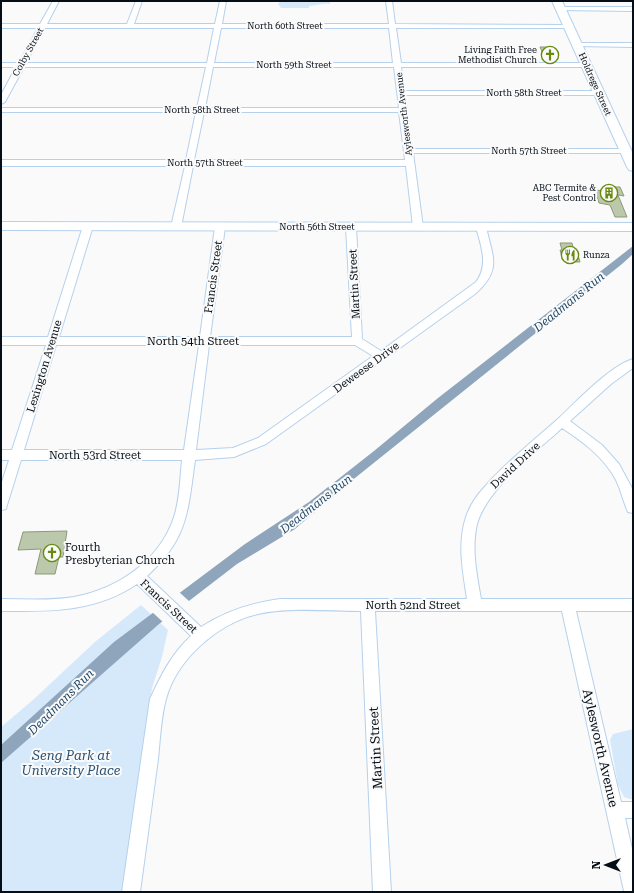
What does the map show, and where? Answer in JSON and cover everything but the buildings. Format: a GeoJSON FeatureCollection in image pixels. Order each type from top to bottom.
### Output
{"type":"FeatureCollection","features":[{"type":"Feature","properties":{"kind":"main road","name":"Holdrege Street"},"geometry":{"type":"LineString","coordinates":[[559,5],[633,167]]}},
{"type":"Feature","properties":{"kind":"main road","name":"North 56th Street"},"geometry":{"type":"LineString","coordinates":[[1,226],[633,227]]}},
{"type":"Feature","properties":{"kind":"street","name":"Colby Street"},"geometry":{"type":"LineString","coordinates":[[1,102],[56,1]]}},
{"type":"Feature","properties":{"kind":"street"},"geometry":{"type":"LineString","coordinates":[[130,26],[139,1]]}},
{"type":"Feature","properties":{"kind":"street"},"geometry":{"type":"LineString","coordinates":[[176,226],[223,1]]}},
{"type":"Feature","properties":{"kind":"street","name":"Aylesworth Avenue"},"geometry":{"type":"LineString","coordinates":[[389,1],[418,226]]}},
{"type":"Feature","properties":{"kind":"street"},"geometry":{"type":"LineString","coordinates":[[559,5],[633,9]]}},
{"type":"Feature","properties":{"kind":"street","name":"North 60th Street"},"geometry":{"type":"LineString","coordinates":[[1,26],[569,26]]}},
{"type":"Feature","properties":{"kind":"street"},"geometry":{"type":"LineString","coordinates":[[578,45],[633,45]]}},
{"type":"Feature","properties":{"kind":"street","name":"North 59th Street"},"geometry":{"type":"LineString","coordinates":[[1,65],[587,65]]}},
{"type":"Feature","properties":{"kind":"street","name":"North 58th Street"},"geometry":{"type":"LineString","coordinates":[[401,93],[600,93]]}},
{"type":"Feature","properties":{"kind":"street","name":"North 58th Street"},"geometry":{"type":"LineString","coordinates":[[1,110],[403,110]]}},
{"type":"Feature","properties":{"kind":"street","name":"North 57th Street"},"geometry":{"type":"LineString","coordinates":[[408,151],[626,151]]}},
{"type":"Feature","properties":{"kind":"street","name":"North 57th Street"},"geometry":{"type":"LineString","coordinates":[[1,163],[410,163]]}},
{"type":"Feature","properties":{"kind":"street","name":"Lexington Avenue"},"geometry":{"type":"LineString","coordinates":[[1,505],[88,226]]}},
{"type":"Feature","properties":{"kind":"street","name":"Francis Street"},"geometry":{"type":"LineString","coordinates":[[131,892],[158,699],[166,679],[176,663],[186,648],[200,635],[159,594],[138,576],[161,555],[171,540],[181,515],[220,226]]}},
{"type":"Feature","properties":{"kind":"street","name":"Martin Street"},"geometry":{"type":"LineString","coordinates":[[351,226],[357,341]]}},
{"type":"Feature","properties":{"kind":"street","name":"Deweese Drive"},"geometry":{"type":"LineString","coordinates":[[189,455],[228,453],[262,441],[483,282],[489,270],[489,262],[481,227]]}},
{"type":"Feature","properties":{"kind":"street","name":"North 54th Street"},"geometry":{"type":"LineString","coordinates":[[1,341],[357,341]]}},
{"type":"Feature","properties":{"kind":"street"},"geometry":{"type":"LineString","coordinates":[[357,341],[381,356]]}},
{"type":"Feature","properties":{"kind":"street","name":"David Drive"},"geometry":{"type":"LineString","coordinates":[[475,605],[468,546],[470,526],[474,512],[491,487],[611,377],[633,363]]}},
{"type":"Feature","properties":{"kind":"street"},"geometry":{"type":"LineString","coordinates":[[562,422],[591,442],[606,455],[624,481],[633,508]]}},
{"type":"Feature","properties":{"kind":"street","name":"North 53rd Street"},"geometry":{"type":"LineString","coordinates":[[1,455],[189,455]]}},
{"type":"Feature","properties":{"kind":"street"},"geometry":{"type":"LineString","coordinates":[[1,605],[47,605],[75,602],[114,590],[138,576]]}},
{"type":"Feature","properties":{"kind":"street","name":"Martin Street"},"geometry":{"type":"LineString","coordinates":[[368,605],[382,892]]}},
{"type":"Feature","properties":{"kind":"street","name":"Aylesworth Avenue"},"geometry":{"type":"LineString","coordinates":[[568,605],[633,891]]}},
{"type":"Feature","properties":{"kind":"street","name":"North 52nd Street"},"geometry":{"type":"LineString","coordinates":[[200,635],[210,627],[232,617],[269,606],[633,605]]}},
{"type":"Feature","properties":{"kind":"street"},"geometry":{"type":"LineString","coordinates":[[615,810],[633,810]]}},
{"type":"Feature","properties":{"kind":"green space"},"geometry":{"type":"Polygon","coordinates":[[[281,1],[330,1],[330,4],[309,6],[309,8],[281,8],[278,4],[281,1]]]}},
{"type":"Feature","properties":{"kind":"green space","name":"Seng Park at University Place"},"geometry":{"type":"Polygon","coordinates":[[[141,605],[168,630],[162,657],[152,688],[123,892],[1,892],[1,727],[34,699],[96,641],[141,605]]]}},
{"type":"Feature","properties":{"kind":"green space"},"geometry":{"type":"Polygon","coordinates":[[[633,729],[633,800],[624,797],[618,785],[610,740],[613,734],[633,729]]]}},
{"type":"Feature","properties":{"kind":"water","name":"Deadmans Run"},"geometry":{"type":"Polygon","coordinates":[[[633,246],[633,254],[622,264],[345,486],[295,529],[237,564],[159,624],[1,763],[1,745],[114,642],[245,544],[309,502],[438,398],[633,246]]]}},
{"type":"Feature","properties":{"kind":"pier"},"geometry":{"type":"Polygon","coordinates":[[[178,591],[190,602],[164,623],[151,611],[178,591]]]}},
{"type":"Feature","properties":{"kind":"place","name":"Living Faith Free Methodist Church"},"geometry":{"type":"Point","coordinates":[550,55]}},
{"type":"Feature","properties":{"kind":"place","name":"ABC Termite & Pest Control"},"geometry":{"type":"Point","coordinates":[609,193]}},
{"type":"Feature","properties":{"kind":"place","name":"Runza"},"geometry":{"type":"Point","coordinates":[570,255]}},
{"type":"Feature","properties":{"kind":"place","name":"Fourth Presbyterian Church"},"geometry":{"type":"Point","coordinates":[52,553]}}]}
